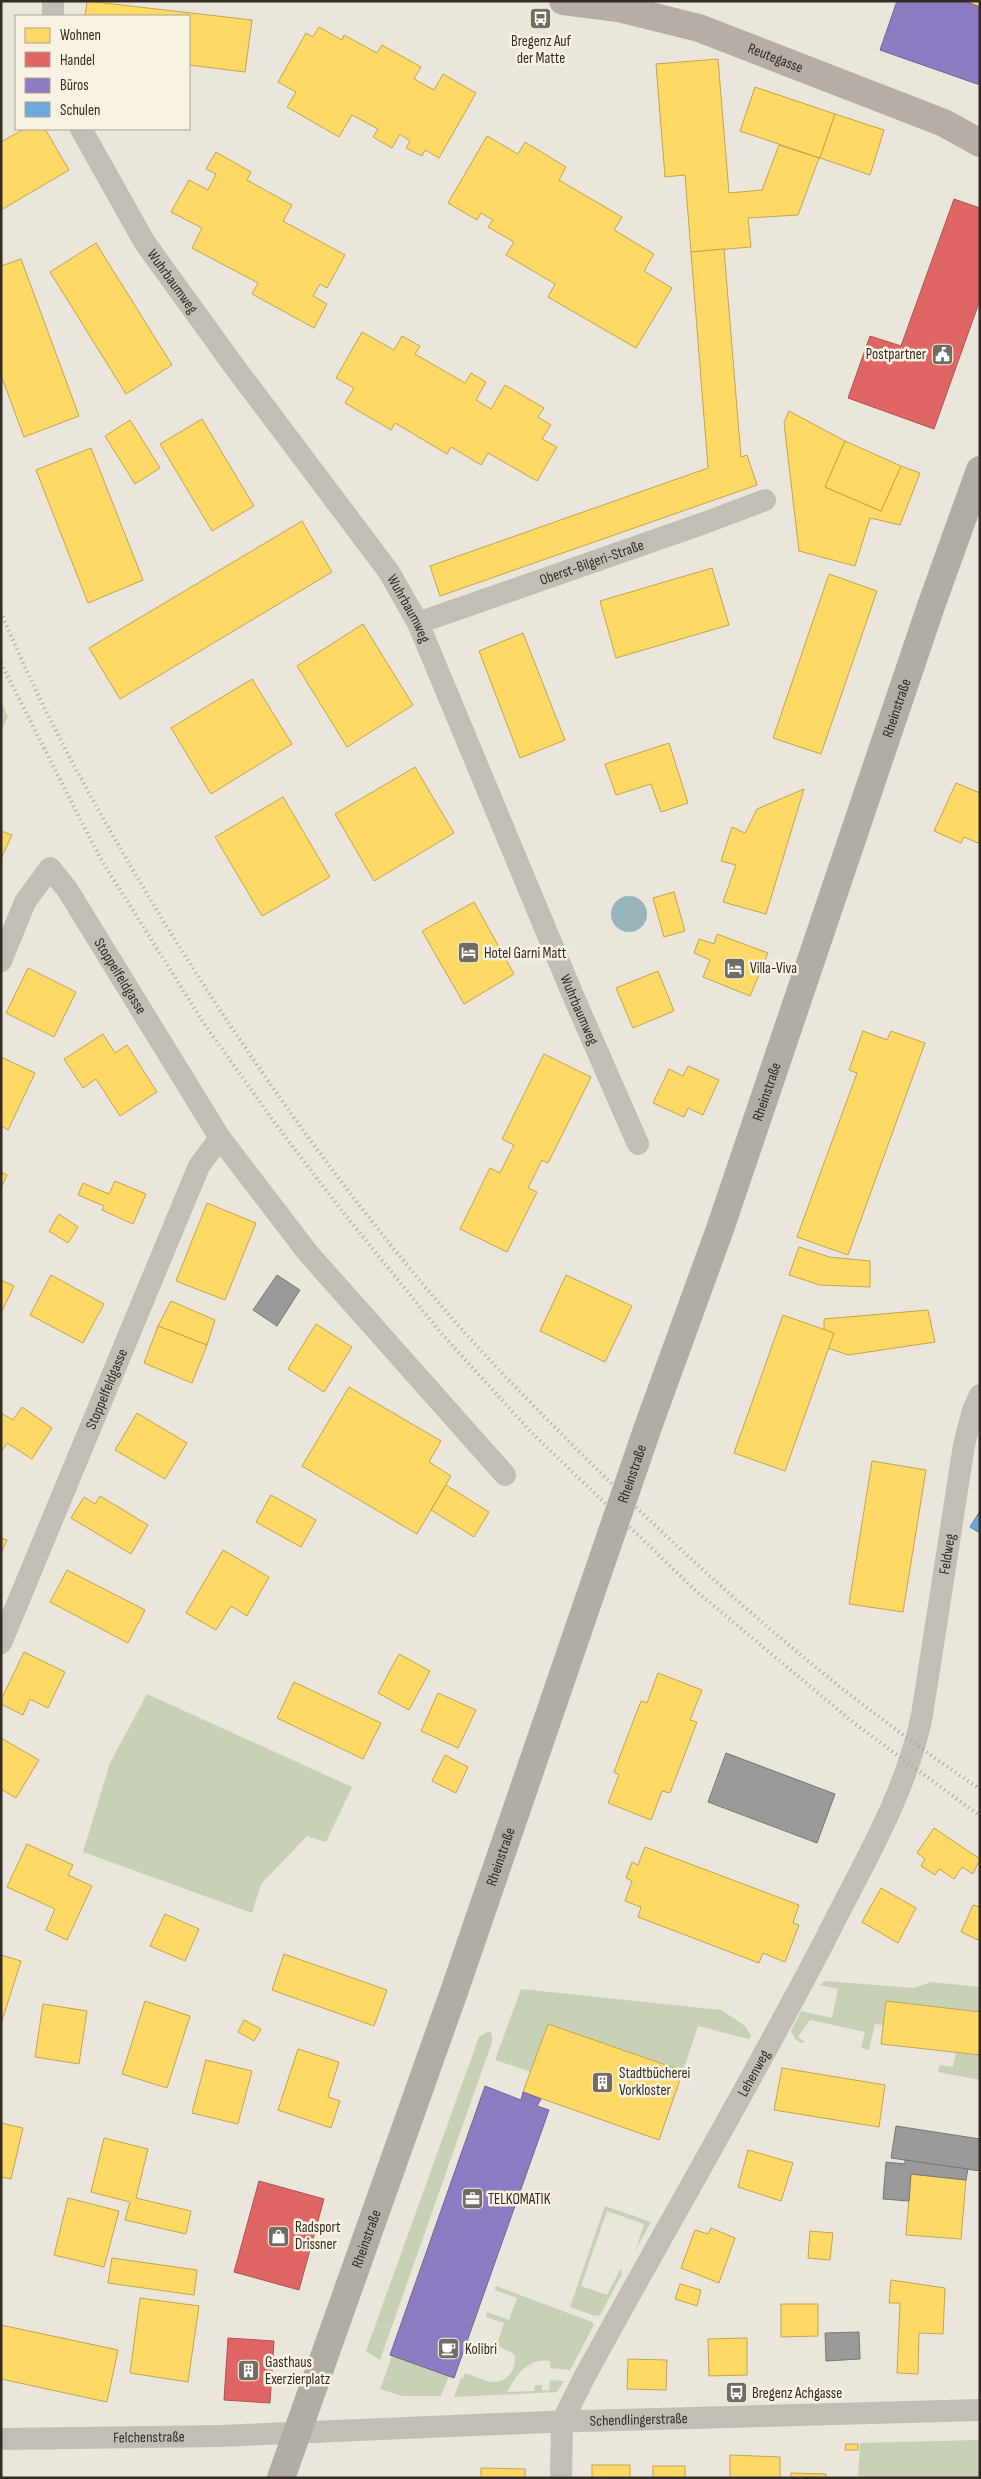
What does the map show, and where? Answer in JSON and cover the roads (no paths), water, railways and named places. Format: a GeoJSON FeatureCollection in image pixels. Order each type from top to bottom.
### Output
{"type":"FeatureCollection","features":[{"type":"Feature","properties":{"kind":"main road","name":"Rheinstraße"},"geometry":{"type":"LineString","coordinates":[[281,2478],[461,1971],[649,1424],[720,1229],[928,615],[980,470]]}},
{"type":"Feature","properties":{"kind":"street"},"geometry":{"type":"LineString","coordinates":[[53,1],[53,15]]}},
{"type":"Feature","properties":{"kind":"street","name":"Reutegasse"},"geometry":{"type":"LineString","coordinates":[[563,1],[618,8],[699,28],[944,123],[980,143]]}},
{"type":"Feature","properties":{"kind":"street","name":"Wuhrbaumweg"},"geometry":{"type":"LineString","coordinates":[[82,130],[145,243],[234,366],[389,572],[418,623],[575,1000],[638,1144]]}},
{"type":"Feature","properties":{"kind":"street","name":"Oberst-Bilgeri-Straße"},"geometry":{"type":"LineString","coordinates":[[418,623],[707,522],[764,500]]}},
{"type":"Feature","properties":{"kind":"street","name":"Stoppelfeldgasse"},"geometry":{"type":"LineString","coordinates":[[1,961],[25,902],[50,868],[67,889],[220,1138],[308,1254],[505,1475]]}},
{"type":"Feature","properties":{"kind":"street","name":"Stoppelfeldgasse"},"geometry":{"type":"LineString","coordinates":[[1,1643],[199,1166],[220,1138]]}},
{"type":"Feature","properties":{"kind":"street","name":"Feldweg"},"geometry":{"type":"LineString","coordinates":[[922,1714],[964,1446],[973,1410],[980,1396]]}},
{"type":"Feature","properties":{"kind":"street","name":"Lehenweg"},"geometry":{"type":"LineString","coordinates":[[562,2422],[603,2342],[809,1970],[859,1873],[901,1788],[917,1740],[922,1714]]}},
{"type":"Feature","properties":{"kind":"street","name":"Schendlingerstraße"},"geometry":{"type":"LineString","coordinates":[[296,2433],[562,2422],[980,2410]]}},
{"type":"Feature","properties":{"kind":"street"},"geometry":{"type":"LineString","coordinates":[[561,2478],[562,2422]]}},
{"type":"Feature","properties":{"kind":"street","name":"Felchenstraße"},"geometry":{"type":"LineString","coordinates":[[1,2439],[296,2433]]}},
{"type":"Feature","properties":{"kind":"water"},"geometry":{"type":"Polygon","coordinates":[[[629,896],[636,897],[642,901],[646,907],[646,921],[642,927],[636,931],[629,932],[622,931],[616,927],[612,921],[611,914],[612,907],[616,901],[622,897],[629,896]]]}},
{"type":"Feature","properties":{"kind":"railway"},"geometry":{"type":"LineString","coordinates":[[1,612],[18,652],[76,770],[119,847],[197,975],[302,1129],[377,1228],[417,1277],[457,1324],[545,1418],[677,1546],[760,1620],[845,1691],[934,1758],[980,1789]]}},
{"type":"Feature","properties":{"kind":"railway"},"geometry":{"type":"LineString","coordinates":[[1,663],[100,858],[205,1025],[277,1126],[342,1211],[441,1333],[531,1432],[695,1590],[854,1723],[980,1816]]}},
{"type":"Feature","properties":{"kind":"place","name":"Bregenz Auf der Matte"},"geometry":{"type":"Point","coordinates":[541,18]}},
{"type":"Feature","properties":{"kind":"place","name":"Postpartner"},"geometry":{"type":"Point","coordinates":[942,354]}},
{"type":"Feature","properties":{"kind":"place","name":"Hotel Garni Matt"},"geometry":{"type":"Point","coordinates":[468,953]}},
{"type":"Feature","properties":{"kind":"place","name":"Villa-Viva"},"geometry":{"type":"Point","coordinates":[734,968]}},
{"type":"Feature","properties":{"kind":"place","name":"Stadtbücherei Vorkloster"},"geometry":{"type":"Point","coordinates":[603,2082]}},
{"type":"Feature","properties":{"kind":"place","name":"TELKOMATIK"},"geometry":{"type":"Point","coordinates":[472,2199]}},
{"type":"Feature","properties":{"kind":"place","name":"Radsport Drissner"},"geometry":{"type":"Point","coordinates":[279,2236]}},
{"type":"Feature","properties":{"kind":"place","name":"Kolibri"},"geometry":{"type":"Point","coordinates":[449,2349]}},
{"type":"Feature","properties":{"kind":"place","name":"Gasthaus Exerzierplatz"},"geometry":{"type":"Point","coordinates":[249,2371]}},
{"type":"Feature","properties":{"kind":"place","name":"Bregenz Achgasse"},"geometry":{"type":"Point","coordinates":[736,2393]}}]}
